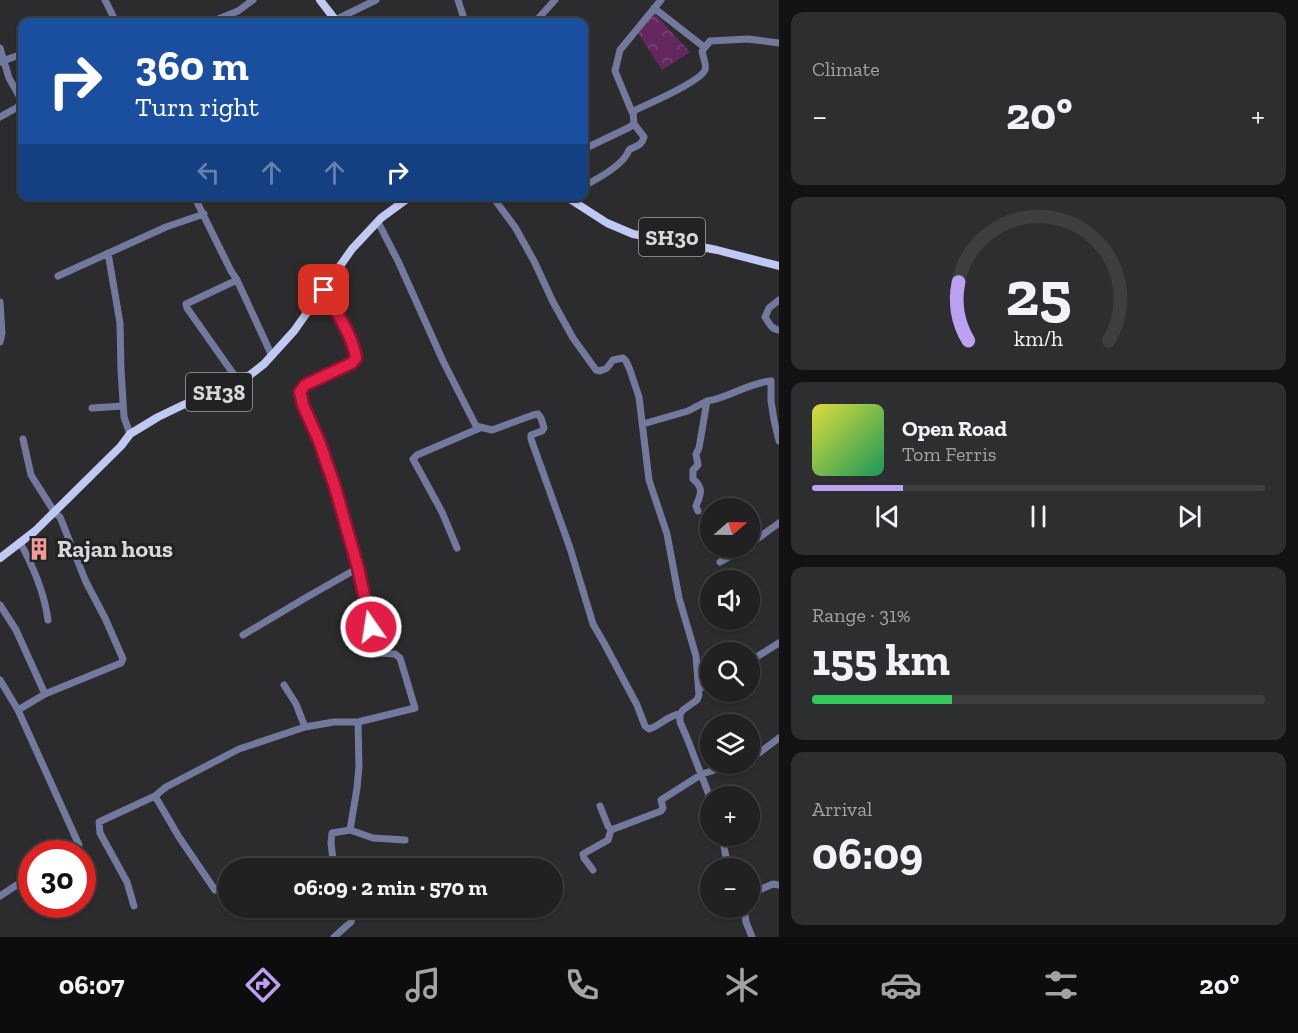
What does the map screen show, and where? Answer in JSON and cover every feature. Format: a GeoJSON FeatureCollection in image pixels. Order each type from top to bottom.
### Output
{"type":"FeatureCollection","features":[{"type":"Feature","properties":{"kind":"main road"},"geometry":{"type":"LineString","coordinates":[[320,0],[334,18]]}},
{"type":"Feature","properties":{"kind":"main road","name":"SH38"},"geometry":{"type":"LineString","coordinates":[[0,558],[55,513],[130,434],[175,409],[227,389],[237,379],[250,375],[264,364],[294,331],[352,249],[378,222],[405,201]]}},
{"type":"Feature","properties":{"kind":"main road"},"geometry":{"type":"LineString","coordinates":[[577,201],[607,223],[633,234],[717,250],[779,266]]}},
{"type":"Feature","properties":{"kind":"main road","name":"SH30"},"geometry":{"type":"LineString","coordinates":[[579,201],[630,228],[779,260]]}},
{"type":"Feature","properties":{"kind":"street"},"geometry":{"type":"LineString","coordinates":[[105,0],[114,18]]}},
{"type":"Feature","properties":{"kind":"street"},"geometry":{"type":"LineString","coordinates":[[221,18],[238,11],[253,0]]}},
{"type":"Feature","properties":{"kind":"street"},"geometry":{"type":"LineString","coordinates":[[458,0],[464,18]]}},
{"type":"Feature","properties":{"kind":"street"},"geometry":{"type":"LineString","coordinates":[[538,18],[555,0]]}},
{"type":"Feature","properties":{"kind":"street"},"geometry":{"type":"LineString","coordinates":[[588,184],[626,158],[629,150],[638,147],[644,137],[633,124],[632,112],[615,71],[620,50],[661,0]]}},
{"type":"Feature","properties":{"kind":"street"},"geometry":{"type":"LineString","coordinates":[[341,18],[372,1]]}},
{"type":"Feature","properties":{"kind":"street"},"geometry":{"type":"LineString","coordinates":[[654,8],[704,47]]}},
{"type":"Feature","properties":{"kind":"street"},"geometry":{"type":"LineString","coordinates":[[632,112],[670,94],[702,74],[706,66],[702,51],[710,41],[748,39],[779,43]]}},
{"type":"Feature","properties":{"kind":"street"},"geometry":{"type":"LineString","coordinates":[[0,48],[2,62],[18,94]]}},
{"type":"Feature","properties":{"kind":"street"},"geometry":{"type":"LineString","coordinates":[[2,62],[18,56]]}},
{"type":"Feature","properties":{"kind":"street"},"geometry":{"type":"LineString","coordinates":[[0,117],[18,107]]}},
{"type":"Feature","properties":{"kind":"street"},"geometry":{"type":"LineString","coordinates":[[588,147],[633,124]]}},
{"type":"Feature","properties":{"kind":"street"},"geometry":{"type":"LineString","coordinates":[[197,201],[272,356]]}},
{"type":"Feature","properties":{"kind":"street"},"geometry":{"type":"LineString","coordinates":[[378,222],[475,424],[480,428],[492,430],[538,414],[541,418],[544,428],[531,435],[531,439],[570,548],[593,624],[637,705],[645,726],[649,729],[653,728],[675,714],[680,714],[697,700],[699,689],[696,656],[679,598],[667,534],[649,480],[636,382],[623,358],[613,360],[607,368],[596,370],[568,329],[515,227],[496,201]]}},
{"type":"Feature","properties":{"kind":"street"},"geometry":{"type":"LineString","coordinates":[[58,276],[166,227],[204,214]]}},
{"type":"Feature","properties":{"kind":"street"},"geometry":{"type":"LineString","coordinates":[[108,253],[120,323],[124,417],[130,434]]}},
{"type":"Feature","properties":{"kind":"street"},"geometry":{"type":"LineString","coordinates":[[237,280],[186,304],[237,379]]}},
{"type":"Feature","properties":{"kind":"street"},"geometry":{"type":"LineString","coordinates":[[134,906],[127,882],[100,833],[99,822],[155,796],[166,787],[239,749],[305,727],[334,722],[358,722],[415,708],[400,658],[394,654],[380,653],[376,646],[358,568],[335,487],[300,392],[305,385],[352,363],[356,358],[355,349],[348,334],[324,290]]}},
{"type":"Feature","properties":{"kind":"street"},"geometry":{"type":"LineString","coordinates":[[779,300],[769,308],[765,316],[769,325],[779,330]]}},
{"type":"Feature","properties":{"kind":"street"},"geometry":{"type":"LineString","coordinates":[[0,302],[2,333],[0,342]]}},
{"type":"Feature","properties":{"kind":"street"},"geometry":{"type":"LineString","coordinates":[[643,424],[688,411],[706,401],[747,386],[775,382],[772,411],[779,441]]}},
{"type":"Feature","properties":{"kind":"street"},"geometry":{"type":"LineString","coordinates":[[698,511],[696,506],[701,493],[698,483],[693,479],[693,470],[698,465],[696,454],[699,448],[706,401]]}},
{"type":"Feature","properties":{"kind":"street"},"geometry":{"type":"LineString","coordinates":[[92,408],[123,406]]}},
{"type":"Feature","properties":{"kind":"street"},"geometry":{"type":"LineString","coordinates":[[457,548],[442,512],[413,459],[417,455],[480,428]]}},
{"type":"Feature","properties":{"kind":"street"},"geometry":{"type":"LineString","coordinates":[[18,710],[45,694],[121,663],[123,659],[86,582],[60,517],[55,513],[31,475],[23,439]]}},
{"type":"Feature","properties":{"kind":"street"},"geometry":{"type":"LineString","coordinates":[[760,537],[779,523]]}},
{"type":"Feature","properties":{"kind":"street"},"geometry":{"type":"LineString","coordinates":[[20,542],[31,562],[45,600],[48,620]]}},
{"type":"Feature","properties":{"kind":"street"},"geometry":{"type":"LineString","coordinates":[[720,562],[727,558]]}},
{"type":"Feature","properties":{"kind":"street"},"geometry":{"type":"LineString","coordinates":[[243,635],[358,568]]}},
{"type":"Feature","properties":{"kind":"street"},"geometry":{"type":"LineString","coordinates":[[0,605],[16,630],[45,694]]}},
{"type":"Feature","properties":{"kind":"street"},"geometry":{"type":"LineString","coordinates":[[760,655],[779,644]]}},
{"type":"Feature","properties":{"kind":"street"},"geometry":{"type":"LineString","coordinates":[[0,680],[18,710],[77,840]]}},
{"type":"Feature","properties":{"kind":"street"},"geometry":{"type":"LineString","coordinates":[[284,685],[296,704],[305,727]]}},
{"type":"Feature","properties":{"kind":"street"},"geometry":{"type":"LineString","coordinates":[[680,714],[680,722],[700,769]]}},
{"type":"Feature","properties":{"kind":"street"},"geometry":{"type":"LineString","coordinates":[[350,830],[359,767],[358,722]]}},
{"type":"Feature","properties":{"kind":"street"},"geometry":{"type":"LineString","coordinates":[[760,752],[779,738]]}},
{"type":"Feature","properties":{"kind":"street"},"geometry":{"type":"LineString","coordinates":[[611,830],[661,811],[663,808],[661,800],[702,774],[706,786]]}},
{"type":"Feature","properties":{"kind":"street"},"geometry":{"type":"LineString","coordinates":[[155,796],[214,890]]}},
{"type":"Feature","properties":{"kind":"street"},"geometry":{"type":"LineString","coordinates":[[600,806],[611,830]]}},
{"type":"Feature","properties":{"kind":"street"},"geometry":{"type":"LineString","coordinates":[[333,858],[332,833],[350,830],[373,838],[405,840]]}},
{"type":"Feature","properties":{"kind":"street"},"geometry":{"type":"LineString","coordinates":[[593,870],[583,854],[608,840],[611,830]]}},
{"type":"Feature","properties":{"kind":"street"},"geometry":{"type":"LineString","coordinates":[[0,896],[18,884]]}},
{"type":"Feature","properties":{"kind":"street"},"geometry":{"type":"LineString","coordinates":[[760,890],[773,884],[779,885]]}},
{"type":"Feature","properties":{"kind":"street"},"geometry":{"type":"LineString","coordinates":[[334,937],[351,922],[352,918]]}},
{"type":"Feature","properties":{"kind":"street"},"geometry":{"type":"LineString","coordinates":[[745,918],[752,937]]}},
{"type":"Feature","properties":{"kind":"green space"},"geometry":{"type":"Polygon","coordinates":[[[654,13],[690,52],[662,70],[638,33],[654,13]]]}},
{"type":"Feature","properties":{"kind":"place","name":"Rajan hous"},"geometry":{"type":"Point","coordinates":[39,549]}},
{"type":"Feature","properties":{"kind":"route"},"geometry":{"type":"LineString","coordinates":[[324,290],[355,349],[356,358],[352,363],[305,385],[300,392],[335,487],[358,568],[371,627]]}}]}
